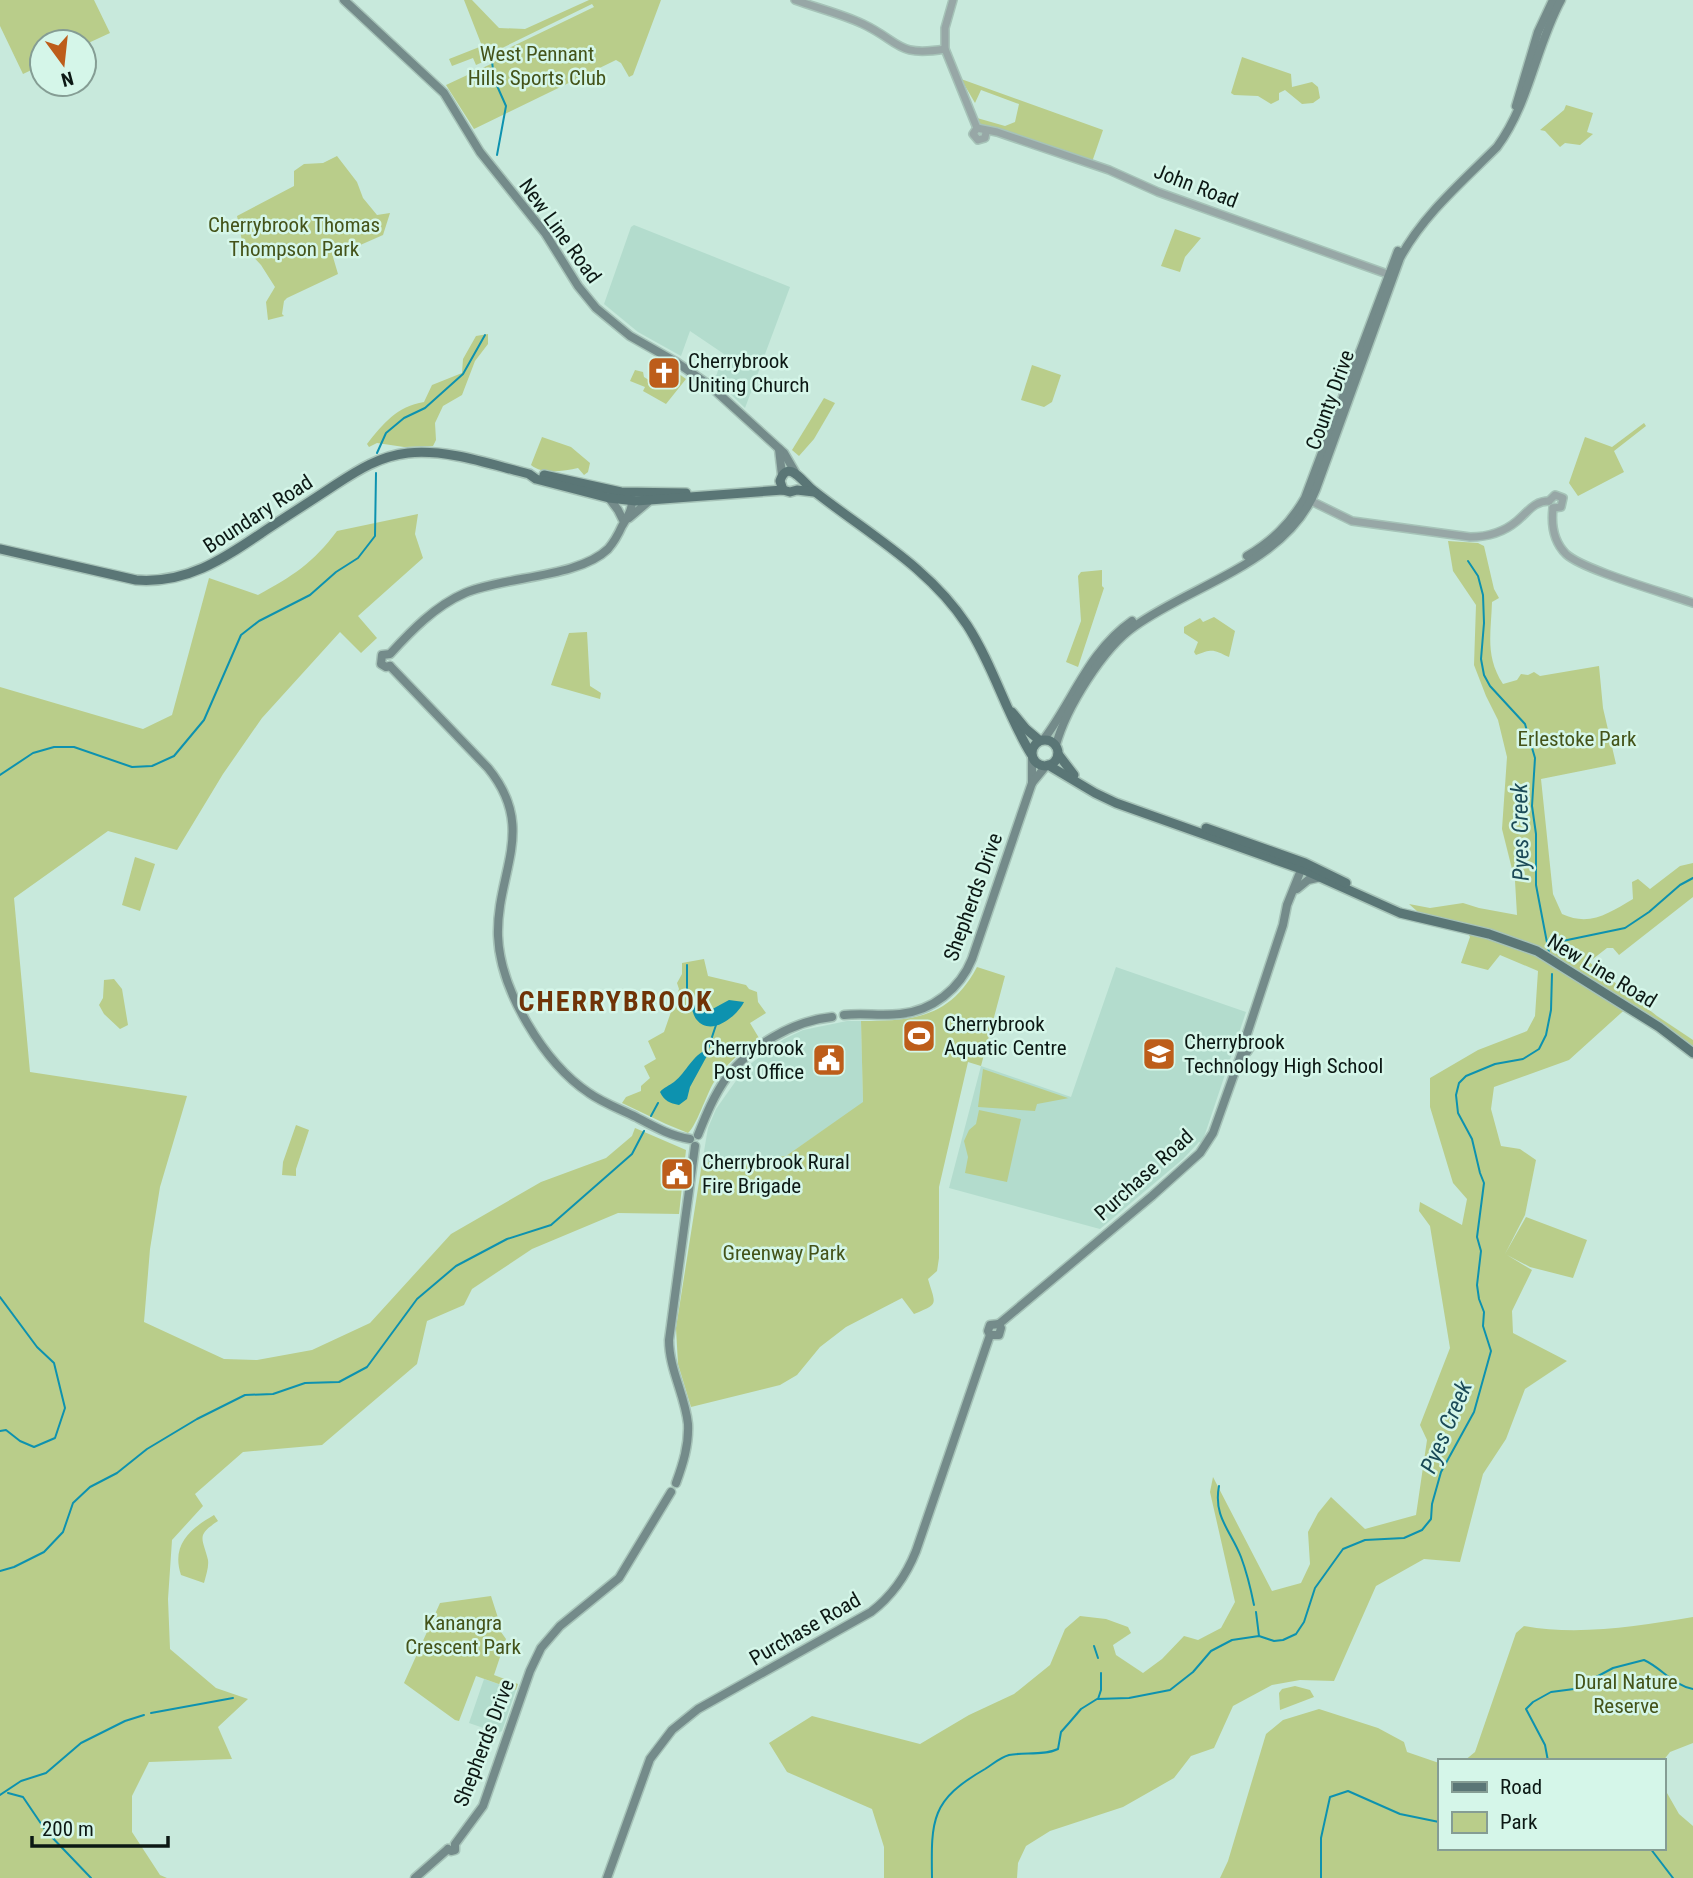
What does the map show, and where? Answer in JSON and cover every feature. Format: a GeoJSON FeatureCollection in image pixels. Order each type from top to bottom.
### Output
{"type":"FeatureCollection","features":[{"type":"Feature","properties":{"kind":"main road","name":"New Line Road"},"geometry":{"type":"LineString","coordinates":[[344,0],[444,93],[480,152],[545,233],[578,286],[596,309],[629,337],[676,362],[709,385],[784,453],[798,476],[814,492],[908,561],[939,590],[966,623],[1032,756]]}},
{"type":"Feature","properties":{"kind":"main road","name":"County Drive"},"geometry":{"type":"LineString","coordinates":[[1057,750],[1063,724],[1100,661],[1123,635],[1152,615],[1264,552],[1292,529],[1308,500],[1395,255],[1412,229],[1506,125],[1516,107],[1538,32],[1553,0]]}},
{"type":"Feature","properties":{"kind":"main road","name":"County Drive"},"geometry":{"type":"LineString","coordinates":[[1390,275],[1416,232],[1506,134],[1528,88],[1549,25],[1561,0]]}},
{"type":"Feature","properties":{"kind":"main road"},"geometry":{"type":"LineString","coordinates":[[779,449],[782,482]]}},
{"type":"Feature","properties":{"kind":"main road","name":"Boundary Road"},"geometry":{"type":"LineString","coordinates":[[0,549],[136,580],[165,580],[191,574],[211,566],[357,470],[382,459],[408,453],[431,452],[528,474],[537,473],[648,502],[702,495],[758,493],[782,482]]}},
{"type":"Feature","properties":{"kind":"main road"},"geometry":{"type":"LineString","coordinates":[[782,482],[788,471],[798,476],[797,490]]}},
{"type":"Feature","properties":{"kind":"main road","name":"Boundary Road"},"geometry":{"type":"LineString","coordinates":[[528,474],[536,479],[609,498],[691,493],[702,495]]}},
{"type":"Feature","properties":{"kind":"main road","name":"New Line Road"},"geometry":{"type":"LineString","coordinates":[[782,482],[790,492],[814,492]]}},
{"type":"Feature","properties":{"kind":"main road"},"geometry":{"type":"LineString","coordinates":[[609,498],[624,522]]}},
{"type":"Feature","properties":{"kind":"main road"},"geometry":{"type":"LineString","coordinates":[[624,522],[629,498]]}},
{"type":"Feature","properties":{"kind":"main road","name":"County Drive"},"geometry":{"type":"LineString","coordinates":[[1042,740],[1096,655],[1119,631],[1139,616],[1266,544],[1308,500]]}},
{"type":"Feature","properties":{"kind":"main road"},"geometry":{"type":"LineString","coordinates":[[648,502],[624,522],[608,548],[588,563],[487,585],[453,599],[429,615],[390,654],[394,661],[390,666],[488,768],[507,798],[514,838],[499,919],[499,952],[512,992],[541,1044],[589,1093],[672,1136],[694,1140]]}},
{"type":"Feature","properties":{"kind":"main road","name":"New Line Road"},"geometry":{"type":"LineString","coordinates":[[1011,711],[1026,729],[1042,740]]}},
{"type":"Feature","properties":{"kind":"main road"},"geometry":{"type":"LineString","coordinates":[[1042,740],[1051,741],[1057,750],[1055,761],[1047,766],[1038,764],[1032,756],[1033,746],[1042,740]]}},
{"type":"Feature","properties":{"kind":"main road","name":"New Line Road"},"geometry":{"type":"LineString","coordinates":[[1057,750],[1072,773],[1104,793],[1303,867],[1362,891],[1365,896]]}},
{"type":"Feature","properties":{"kind":"main road","name":"Shepherds Drive"},"geometry":{"type":"LineString","coordinates":[[415,1878],[451,1847],[483,1805],[530,1671],[541,1648],[554,1631],[619,1578],[671,1492],[669,1486],[676,1483],[686,1452],[688,1427],[671,1359],[670,1333],[694,1140],[719,1090],[748,1055],[797,1025],[832,1017],[839,1021],[844,1015],[897,1014],[923,1009],[945,995],[963,976],[975,950],[1032,783],[1032,756]]}},
{"type":"Feature","properties":{"kind":"main road","name":"New Line Road"},"geometry":{"type":"LineString","coordinates":[[1047,766],[1116,803],[1303,867],[1359,896],[1365,896],[1400,913],[1489,934],[1537,951],[1659,1027],[1693,1053]]}},
{"type":"Feature","properties":{"kind":"main road","name":"Shepherds Drive"},"geometry":{"type":"LineString","coordinates":[[1032,783],[1047,766]]}},
{"type":"Feature","properties":{"kind":"main road"},"geometry":{"type":"LineString","coordinates":[[1285,863],[1294,890]]}},
{"type":"Feature","properties":{"kind":"main road"},"geometry":{"type":"LineString","coordinates":[[1294,890],[1303,867]]}},
{"type":"Feature","properties":{"kind":"main road"},"geometry":{"type":"LineString","coordinates":[[1294,890],[1311,879],[1324,878]]}},
{"type":"Feature","properties":{"kind":"main road","name":"Purchase Road"},"geometry":{"type":"LineString","coordinates":[[607,1878],[647,1768],[667,1735],[698,1709],[871,1612],[900,1583],[916,1551],[990,1335],[990,1325],[999,1324],[1156,1192],[1199,1153],[1213,1133],[1242,1052],[1239,1044],[1245,1040],[1294,890]]}},
{"type":"Feature","properties":{"kind":"street"},"geometry":{"type":"LineString","coordinates":[[795,0],[863,24],[904,49],[917,52],[945,49]]}},
{"type":"Feature","properties":{"kind":"street"},"geometry":{"type":"LineString","coordinates":[[953,0],[945,28],[945,49],[977,128]]}},
{"type":"Feature","properties":{"kind":"street"},"geometry":{"type":"LineString","coordinates":[[981,127],[986,132],[985,138],[978,141],[973,135],[977,128],[981,127]]}},
{"type":"Feature","properties":{"kind":"street","name":"John Road"},"geometry":{"type":"LineString","coordinates":[[986,132],[997,132],[1109,170],[1188,202],[1390,275]]}},
{"type":"Feature","properties":{"kind":"street"},"geometry":{"type":"LineString","coordinates":[[1308,500],[1352,521],[1470,537],[1487,536],[1504,530],[1535,504],[1551,505],[1552,529],[1568,556],[1585,565],[1693,603]]}},
{"type":"Feature","properties":{"kind":"shaded area"},"geometry":{"type":"Polygon","coordinates":[[[634,225],[790,287],[745,408],[715,379],[724,354],[690,331],[681,356],[638,332],[604,304],[634,225]]]}},
{"type":"Feature","properties":{"kind":"shaded area"},"geometry":{"type":"Polygon","coordinates":[[[1116,967],[1246,1012],[1202,1143],[1199,1142],[1183,1159],[1100,1229],[949,1188],[981,1066],[1071,1097],[1116,967]]]}},
{"type":"Feature","properties":{"kind":"shaded area"},"geometry":{"type":"Polygon","coordinates":[[[847,1021],[861,1021],[863,1103],[786,1156],[702,1163],[708,1128],[716,1109],[745,1068],[784,1039],[803,1030],[847,1021]]]}},
{"type":"Feature","properties":{"kind":"shaded area"},"geometry":{"type":"Polygon","coordinates":[[[484,1679],[516,1690],[502,1731],[498,1733],[469,1723],[484,1679]]]}},
{"type":"Feature","properties":{"kind":"green space"},"geometry":{"type":"Polygon","coordinates":[[[0,0],[94,0],[110,33],[98,39],[98,28],[28,28],[28,72],[23,74],[0,26],[0,0]]]}},
{"type":"Feature","properties":{"kind":"green space","name":"West Pennant Hills Sports Club"},"geometry":{"type":"Polygon","coordinates":[[[464,0],[472,0],[499,28],[525,29],[589,0],[661,0],[633,75],[629,77],[621,63],[616,60],[474,129],[446,85],[493,63],[501,52],[594,7],[592,4],[498,50],[494,57],[476,65],[473,58],[452,66],[449,59],[482,46],[464,0]]]}},
{"type":"Feature","properties":{"kind":"green space"},"geometry":{"type":"Polygon","coordinates":[[[1242,57],[1291,74],[1292,87],[1312,82],[1318,87],[1320,98],[1313,103],[1302,104],[1285,90],[1279,93],[1279,100],[1271,104],[1258,96],[1234,95],[1231,93],[1242,57]]]}},
{"type":"Feature","properties":{"kind":"green space"},"geometry":{"type":"Polygon","coordinates":[[[961,79],[1103,130],[1092,162],[978,124],[977,118],[1005,126],[1015,122],[1019,104],[981,90],[975,103],[961,79]]]}},
{"type":"Feature","properties":{"kind":"green space"},"geometry":{"type":"Polygon","coordinates":[[[1566,105],[1593,113],[1587,132],[1593,134],[1580,145],[1565,143],[1560,147],[1545,131],[1540,130],[1564,110],[1566,105]]]}},
{"type":"Feature","properties":{"kind":"green space","name":"Cherrybrook Thomas Thompson Park"},"geometry":{"type":"Polygon","coordinates":[[[337,156],[377,215],[390,213],[383,235],[333,257],[338,274],[287,298],[284,301],[284,316],[268,320],[266,302],[275,287],[261,265],[243,246],[237,216],[294,186],[294,171],[304,164],[323,163],[337,156]]]}},
{"type":"Feature","properties":{"kind":"green space"},"geometry":{"type":"Polygon","coordinates":[[[1175,229],[1201,238],[1185,257],[1180,272],[1161,266],[1175,229]]]}},
{"type":"Feature","properties":{"kind":"green space"},"geometry":{"type":"Polygon","coordinates":[[[488,334],[488,344],[475,361],[462,395],[443,406],[435,423],[436,440],[433,446],[404,447],[377,443],[369,447],[367,444],[391,417],[406,407],[424,402],[432,385],[462,373],[463,359],[476,336],[488,334]]]}},
{"type":"Feature","properties":{"kind":"green space"},"geometry":{"type":"Polygon","coordinates":[[[1032,365],[1061,375],[1052,402],[1044,407],[1021,400],[1032,365]]]}},
{"type":"Feature","properties":{"kind":"green space"},"geometry":{"type":"Polygon","coordinates":[[[635,370],[643,372],[644,377],[655,384],[666,379],[673,384],[679,374],[686,379],[666,404],[643,391],[645,387],[630,381],[635,370]]]}},
{"type":"Feature","properties":{"kind":"green space"},"geometry":{"type":"Polygon","coordinates":[[[824,398],[835,403],[814,439],[799,456],[792,450],[824,398]]]}},
{"type":"Feature","properties":{"kind":"green space"},"geometry":{"type":"Polygon","coordinates":[[[1644,423],[1646,426],[1614,451],[1624,472],[1578,496],[1569,483],[1585,437],[1612,447],[1644,423]]]}},
{"type":"Feature","properties":{"kind":"green space"},"geometry":{"type":"Polygon","coordinates":[[[542,437],[571,447],[590,463],[588,472],[584,475],[578,468],[547,471],[531,465],[542,437]]]}},
{"type":"Feature","properties":{"kind":"green space"},"geometry":{"type":"Polygon","coordinates":[[[418,514],[415,534],[423,558],[358,616],[377,638],[361,653],[340,632],[262,718],[223,774],[177,850],[108,831],[14,898],[30,1072],[187,1096],[160,1187],[150,1249],[144,1322],[224,1359],[257,1360],[312,1350],[370,1323],[451,1234],[541,1182],[606,1158],[632,1136],[635,1128],[686,1150],[679,1214],[618,1213],[532,1249],[472,1289],[464,1305],[427,1321],[417,1364],[322,1445],[243,1452],[195,1494],[203,1506],[172,1540],[168,1599],[170,1649],[216,1688],[248,1699],[218,1727],[232,1759],[149,1762],[132,1796],[132,1832],[160,1875],[167,1878],[0,1878],[0,687],[143,729],[172,715],[209,578],[258,595],[302,568],[337,531],[418,514]]]}},
{"type":"Feature","properties":{"kind":"green space","name":"Erlestoke Park"},"geometry":{"type":"Polygon","coordinates":[[[1448,541],[1478,543],[1484,546],[1494,589],[1499,598],[1492,602],[1491,654],[1503,684],[1517,680],[1521,674],[1534,672],[1540,676],[1599,666],[1603,708],[1616,764],[1541,779],[1553,894],[1562,914],[1582,919],[1599,917],[1633,899],[1632,882],[1638,879],[1650,889],[1680,866],[1693,863],[1693,897],[1619,955],[1613,948],[1607,948],[1589,962],[1657,1016],[1693,1040],[1693,1050],[1680,1037],[1631,1004],[1569,1060],[1494,1087],[1491,1109],[1501,1146],[1520,1149],[1536,1160],[1525,1215],[1505,1254],[1526,1217],[1587,1240],[1573,1278],[1530,1267],[1507,1255],[1532,1270],[1512,1311],[1513,1333],[1567,1361],[1525,1389],[1506,1439],[1483,1474],[1460,1562],[1424,1559],[1376,1586],[1334,1681],[1300,1680],[1272,1685],[1233,1706],[1214,1748],[1191,1756],[1174,1778],[1123,1807],[1050,1831],[1026,1846],[1018,1863],[1017,1878],[884,1878],[884,1847],[872,1809],[787,1772],[769,1743],[812,1716],[920,1744],[969,1715],[1014,1694],[1050,1665],[1065,1629],[1080,1616],[1106,1619],[1128,1627],[1131,1633],[1113,1645],[1116,1655],[1143,1673],[1162,1659],[1184,1636],[1198,1640],[1221,1628],[1235,1602],[1210,1492],[1213,1477],[1272,1591],[1301,1583],[1310,1564],[1308,1532],[1331,1497],[1365,1529],[1416,1515],[1427,1440],[1420,1425],[1450,1348],[1430,1226],[1419,1211],[1420,1202],[1462,1225],[1467,1199],[1453,1183],[1430,1107],[1430,1078],[1478,1050],[1527,1031],[1535,1016],[1538,971],[1500,955],[1488,970],[1461,963],[1470,937],[1462,923],[1418,912],[1409,904],[1430,908],[1463,903],[1517,915],[1515,881],[1502,829],[1507,757],[1498,720],[1474,665],[1476,605],[1453,571],[1448,541]]]}},
{"type":"Feature","properties":{"kind":"green space"},"geometry":{"type":"Polygon","coordinates":[[[1102,570],[1104,588],[1078,667],[1066,662],[1081,621],[1078,576],[1081,572],[1102,570]]]}},
{"type":"Feature","properties":{"kind":"green space"},"geometry":{"type":"Polygon","coordinates":[[[1214,617],[1235,631],[1229,657],[1213,651],[1196,655],[1194,652],[1198,642],[1184,633],[1184,627],[1200,618],[1203,622],[1214,617]]]}},
{"type":"Feature","properties":{"kind":"green space"},"geometry":{"type":"Polygon","coordinates":[[[587,632],[590,686],[601,693],[600,699],[551,685],[569,633],[587,632]]]}},
{"type":"Feature","properties":{"kind":"green space"},"geometry":{"type":"Polygon","coordinates":[[[135,857],[155,864],[140,911],[122,905],[135,857]]]}},
{"type":"Feature","properties":{"kind":"green space"},"geometry":{"type":"Polygon","coordinates":[[[704,959],[708,976],[746,985],[757,992],[758,1002],[766,1013],[750,1023],[759,1038],[718,1076],[688,1133],[622,1103],[626,1097],[641,1091],[641,1086],[650,1078],[644,1066],[656,1059],[648,1041],[664,1032],[679,989],[677,983],[682,974],[682,963],[704,959]]]}},
{"type":"Feature","properties":{"kind":"green space","name":"Greenway Park"},"geometry":{"type":"Polygon","coordinates":[[[977,967],[1005,976],[981,1066],[968,1062],[939,1187],[939,1258],[937,1271],[928,1279],[934,1299],[932,1305],[914,1314],[902,1298],[846,1327],[820,1347],[797,1375],[780,1385],[691,1407],[678,1364],[676,1328],[702,1163],[786,1156],[863,1102],[861,1021],[897,1020],[928,1013],[955,997],[977,967]]]}},
{"type":"Feature","properties":{"kind":"green space"},"geometry":{"type":"Polygon","coordinates":[[[114,979],[122,989],[128,1025],[120,1029],[104,1014],[99,1005],[103,998],[104,980],[114,979]]]}},
{"type":"Feature","properties":{"kind":"green space"},"geometry":{"type":"Polygon","coordinates":[[[983,1069],[1069,1098],[1037,1104],[1035,1111],[978,1107],[983,1069]]]}},
{"type":"Feature","properties":{"kind":"green space"},"geometry":{"type":"Polygon","coordinates":[[[979,1110],[1021,1119],[1007,1182],[965,1173],[968,1157],[964,1141],[969,1130],[976,1124],[979,1110]]]}},
{"type":"Feature","properties":{"kind":"green space"},"geometry":{"type":"Polygon","coordinates":[[[296,1125],[309,1130],[296,1176],[282,1175],[283,1162],[296,1125]]]}},
{"type":"Feature","properties":{"kind":"green space"},"geometry":{"type":"Polygon","coordinates":[[[214,1515],[218,1521],[206,1530],[202,1538],[208,1563],[204,1583],[181,1575],[179,1555],[190,1532],[214,1515]]]}},
{"type":"Feature","properties":{"kind":"green space","name":"Kanangra Crescent Park"},"geometry":{"type":"Polygon","coordinates":[[[491,1596],[499,1621],[496,1625],[506,1639],[494,1675],[518,1684],[516,1690],[476,1676],[459,1721],[455,1720],[404,1683],[440,1603],[491,1596]]]}},
{"type":"Feature","properties":{"kind":"green space","name":"Dural Nature Reserve"},"geometry":{"type":"Polygon","coordinates":[[[1693,1617],[1693,1743],[1670,1752],[1665,1759],[1466,1759],[1475,1752],[1516,1633],[1524,1626],[1587,1630],[1693,1617]]]}},
{"type":"Feature","properties":{"kind":"green space"},"geometry":{"type":"Polygon","coordinates":[[[1295,1686],[1310,1690],[1314,1697],[1280,1710],[1279,1693],[1282,1689],[1295,1686]]]}},
{"type":"Feature","properties":{"kind":"green space"},"geometry":{"type":"Polygon","coordinates":[[[1319,1709],[1378,1728],[1404,1742],[1407,1752],[1438,1763],[1438,1850],[1665,1850],[1665,1790],[1679,1814],[1693,1826],[1693,1878],[1220,1878],[1228,1861],[1266,1734],[1283,1720],[1319,1709]]]}},
{"type":"Feature","properties":{"kind":"water"},"geometry":{"type":"Polygon","coordinates":[[[729,1000],[744,1002],[730,1019],[716,1026],[702,1024],[696,1019],[690,1003],[694,1003],[702,1012],[707,1012],[729,1000]]]}},
{"type":"Feature","properties":{"kind":"water"},"geometry":{"type":"Polygon","coordinates":[[[708,1049],[687,1099],[679,1105],[665,1100],[660,1092],[679,1078],[698,1055],[708,1049]]]}},
{"type":"Feature","properties":{"kind":"waterway"},"geometry":{"type":"LineString","coordinates":[[492,61],[494,79],[506,106],[497,155]]}},
{"type":"Feature","properties":{"kind":"waterway"},"geometry":{"type":"LineString","coordinates":[[377,453],[386,433],[404,418],[425,408],[463,374],[485,335]]}},
{"type":"Feature","properties":{"kind":"waterway"},"geometry":{"type":"LineString","coordinates":[[0,775],[33,753],[54,747],[74,747],[132,767],[152,766],[174,756],[204,720],[241,635],[259,621],[310,595],[336,572],[358,558],[375,536],[376,473]]}},
{"type":"Feature","properties":{"kind":"waterway","name":"Pyes Creek"},"geometry":{"type":"LineString","coordinates":[[1468,561],[1478,576],[1483,595],[1481,659],[1484,675],[1490,686],[1525,724],[1535,758],[1532,806],[1536,834],[1536,885],[1549,953]]}},
{"type":"Feature","properties":{"kind":"waterway"},"geometry":{"type":"LineString","coordinates":[[1548,944],[1625,928],[1693,878]]}},
{"type":"Feature","properties":{"kind":"waterway"},"geometry":{"type":"LineString","coordinates":[[687,965],[687,994],[694,1003]]}},
{"type":"Feature","properties":{"kind":"waterway","name":"Pyes Creek"},"geometry":{"type":"LineString","coordinates":[[932,1878],[932,1840],[938,1813],[944,1802],[967,1780],[1009,1755],[1058,1749],[1061,1732],[1081,1709],[1097,1699],[1129,1698],[1170,1690],[1193,1672],[1211,1651],[1232,1640],[1259,1636],[1274,1641],[1296,1634],[1304,1622],[1315,1588],[1343,1549],[1365,1540],[1404,1538],[1422,1530],[1431,1519],[1432,1504],[1441,1472],[1474,1412],[1491,1351],[1483,1326],[1484,1312],[1477,1285],[1481,1251],[1477,1237],[1484,1183],[1472,1139],[1458,1113],[1456,1095],[1459,1083],[1466,1076],[1495,1064],[1523,1059],[1539,1049],[1546,1035],[1551,1010],[1552,974]]}},
{"type":"Feature","properties":{"kind":"waterway"},"geometry":{"type":"LineString","coordinates":[[708,1049],[716,1025]]}},
{"type":"Feature","properties":{"kind":"waterway"},"geometry":{"type":"LineString","coordinates":[[651,1116],[658,1103]]}},
{"type":"Feature","properties":{"kind":"waterway"},"geometry":{"type":"LineString","coordinates":[[0,1571],[44,1552],[63,1532],[73,1503],[90,1487],[117,1473],[147,1449],[197,1419],[245,1395],[273,1394],[305,1383],[339,1382],[367,1367],[417,1299],[456,1266],[507,1239],[551,1225],[632,1154],[644,1131]]}},
{"type":"Feature","properties":{"kind":"waterway"},"geometry":{"type":"LineString","coordinates":[[0,1297],[37,1347],[54,1363],[65,1408],[55,1438],[34,1447],[20,1441],[6,1430],[0,1431]]}},
{"type":"Feature","properties":{"kind":"waterway"},"geometry":{"type":"LineString","coordinates":[[1219,1486],[1218,1507],[1241,1557],[1254,1605]]}},
{"type":"Feature","properties":{"kind":"waterway"},"geometry":{"type":"LineString","coordinates":[[1256,1612],[1259,1636]]}},
{"type":"Feature","properties":{"kind":"waterway"},"geometry":{"type":"LineString","coordinates":[[1094,1646],[1098,1658]]}},
{"type":"Feature","properties":{"kind":"waterway"},"geometry":{"type":"LineString","coordinates":[[1548,1759],[1545,1745],[1526,1709],[1551,1692],[1574,1689],[1613,1668],[1644,1660],[1679,1684],[1693,1689]]}},
{"type":"Feature","properties":{"kind":"waterway"},"geometry":{"type":"LineString","coordinates":[[1098,1699],[1101,1673]]}},
{"type":"Feature","properties":{"kind":"waterway"},"geometry":{"type":"LineString","coordinates":[[151,1713],[233,1698]]}},
{"type":"Feature","properties":{"kind":"waterway"},"geometry":{"type":"LineString","coordinates":[[0,1795],[21,1781],[46,1773],[81,1743],[125,1721],[144,1715]]}},
{"type":"Feature","properties":{"kind":"waterway"},"geometry":{"type":"LineString","coordinates":[[1321,1878],[1321,1838],[1330,1797],[1348,1791],[1400,1814],[1438,1822]]}},
{"type":"Feature","properties":{"kind":"waterway"},"geometry":{"type":"LineString","coordinates":[[8,1793],[23,1797],[46,1831],[91,1878]]}},
{"type":"Feature","properties":{"kind":"waterway"},"geometry":{"type":"LineString","coordinates":[[1652,1850],[1673,1878]]}},
{"type":"Feature","properties":{"kind":"place","name":"Cherrybrook Uniting Church"},"geometry":{"type":"Point","coordinates":[664,373]}},
{"type":"Feature","properties":{"kind":"place","name":"Cherrybrook Aquatic Centre"},"geometry":{"type":"Point","coordinates":[919,1036]}},
{"type":"Feature","properties":{"kind":"place","name":"Cherrybrook Technology High School"},"geometry":{"type":"Point","coordinates":[1159,1054]}},
{"type":"Feature","properties":{"kind":"place","name":"Cherrybrook Post Office"},"geometry":{"type":"Point","coordinates":[829,1060]}},
{"type":"Feature","properties":{"kind":"place","name":"Cherrybrook Rural Fire Brigade"},"geometry":{"type":"Point","coordinates":[677,1174]}},
{"type":"Feature","properties":{"kind":"district","name":"CHERRYBROOK"},"geometry":{"type":"Point","coordinates":[616,1001]}}]}
